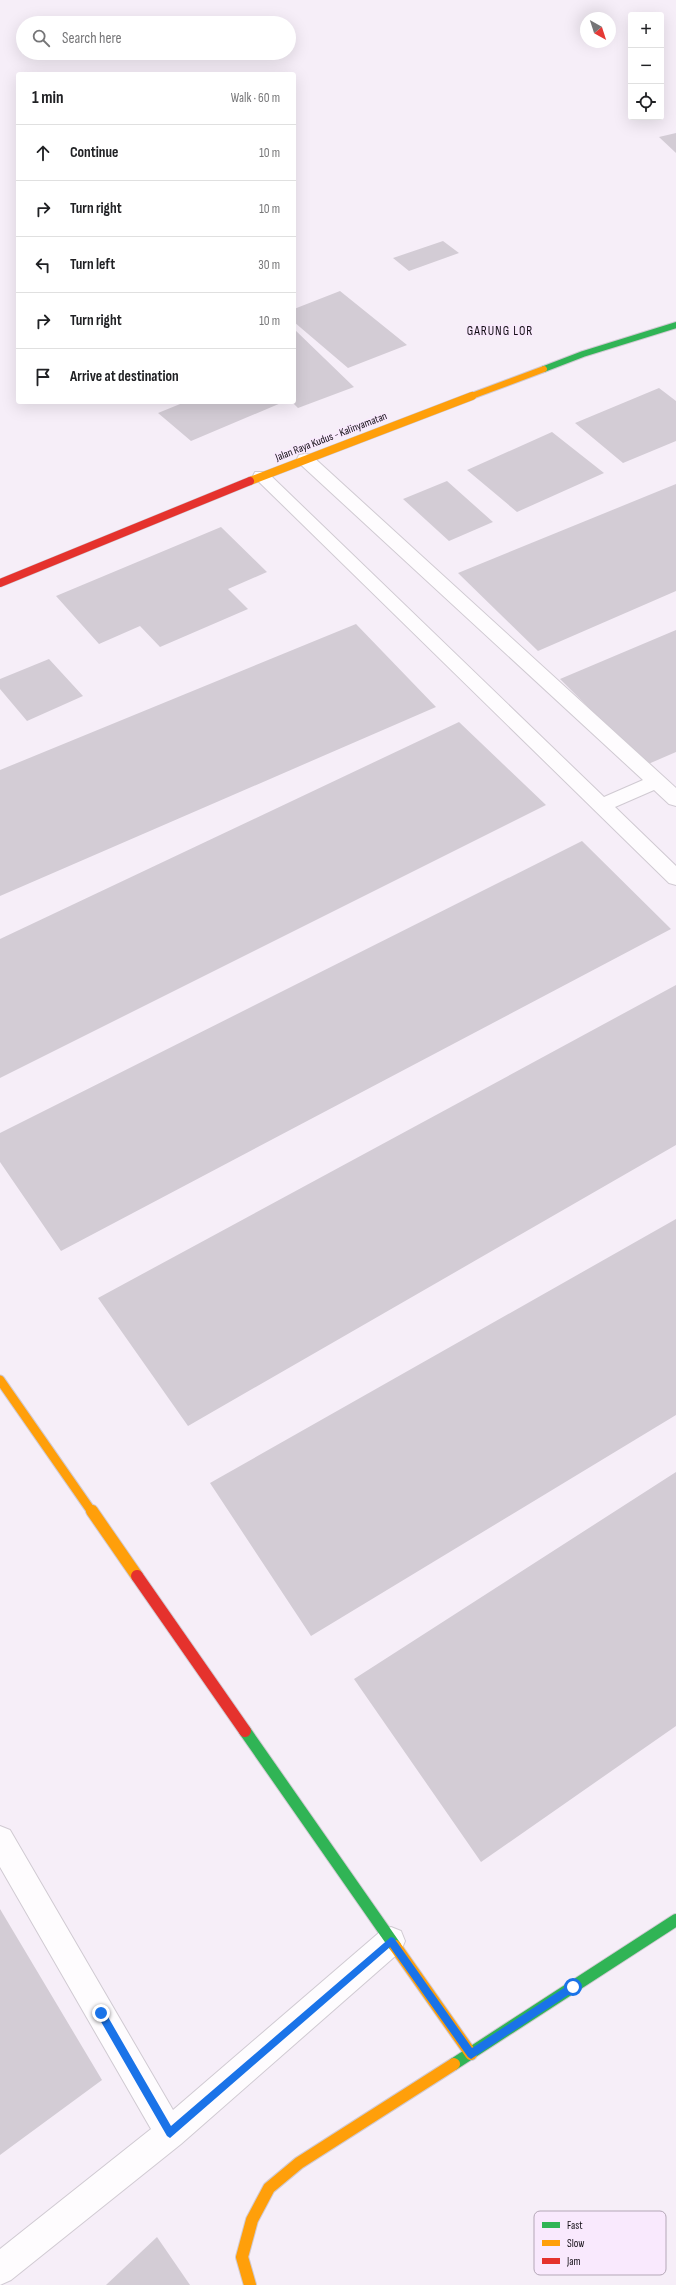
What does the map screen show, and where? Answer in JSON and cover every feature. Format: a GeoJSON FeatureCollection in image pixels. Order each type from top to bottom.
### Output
{"type":"FeatureCollection","features":[{"type":"Feature","properties":{"kind":"street","name":"Jalan Raya Kudus - Kalinyamatan"},"geometry":{"type":"LineString","coordinates":[[0,583],[305,459],[583,354],[676,325]]}},
{"type":"Feature","properties":{"kind":"street"},"geometry":{"type":"LineString","coordinates":[[0,1380],[471,2054]]}},
{"type":"Feature","properties":{"kind":"street"},"geometry":{"type":"LineString","coordinates":[[250,2285],[242,2257],[252,2220],[269,2188],[299,2163],[471,2054],[676,1920]]}},
{"type":"Feature","properties":{"kind":"lane"},"geometry":{"type":"LineString","coordinates":[[305,459],[676,799]]}},
{"type":"Feature","properties":{"kind":"lane"},"geometry":{"type":"LineString","coordinates":[[261,476],[676,878]]}},
{"type":"Feature","properties":{"kind":"lane"},"geometry":{"type":"LineString","coordinates":[[602,805],[658,781]]}},
{"type":"Feature","properties":{"kind":"lane"},"geometry":{"type":"LineString","coordinates":[[0,1840],[170,2133]]}},
{"type":"Feature","properties":{"kind":"lane"},"geometry":{"type":"LineString","coordinates":[[0,2269],[170,2133],[391,1941]]}},
{"type":"Feature","properties":{"kind":"building"},"geometry":{"type":"Polygon","coordinates":[[[676,133],[676,153],[659,137],[676,133]]]}},
{"type":"Feature","properties":{"kind":"building"},"geometry":{"type":"Polygon","coordinates":[[[443,241],[459,253],[409,271],[393,258],[443,241]]]}},
{"type":"Feature","properties":{"kind":"building"},"geometry":{"type":"Polygon","coordinates":[[[340,291],[407,345],[348,368],[296,324],[296,308],[340,291]]]}},
{"type":"Feature","properties":{"kind":"building"},"geometry":{"type":"Polygon","coordinates":[[[296,331],[354,387],[298,408],[294,404],[296,404],[296,331]]]}},
{"type":"Feature","properties":{"kind":"building"},"geometry":{"type":"Polygon","coordinates":[[[659,388],[676,401],[676,441],[623,463],[575,423],[659,388]]]}},
{"type":"Feature","properties":{"kind":"building"},"geometry":{"type":"Polygon","coordinates":[[[180,404],[279,404],[191,441],[158,413],[180,404]]]}},
{"type":"Feature","properties":{"kind":"building"},"geometry":{"type":"Polygon","coordinates":[[[552,432],[604,473],[517,512],[467,470],[552,432]]]}},
{"type":"Feature","properties":{"kind":"building"},"geometry":{"type":"Polygon","coordinates":[[[447,481],[493,522],[449,541],[403,499],[447,481]]]}},
{"type":"Feature","properties":{"kind":"building"},"geometry":{"type":"Polygon","coordinates":[[[676,484],[676,591],[538,651],[458,573],[676,484]]]}},
{"type":"Feature","properties":{"kind":"building"},"geometry":{"type":"Polygon","coordinates":[[[221,527],[267,572],[228,589],[248,609],[160,647],[140,626],[99,644],[56,596],[221,527]]]}},
{"type":"Feature","properties":{"kind":"building"},"geometry":{"type":"Polygon","coordinates":[[[356,624],[436,707],[0,896],[0,770],[356,624]]]}},
{"type":"Feature","properties":{"kind":"building"},"geometry":{"type":"Polygon","coordinates":[[[676,630],[676,752],[646,765],[560,679],[676,630]]]}},
{"type":"Feature","properties":{"kind":"building"},"geometry":{"type":"Polygon","coordinates":[[[49,659],[83,696],[27,721],[0,689],[0,679],[49,659]]]}},
{"type":"Feature","properties":{"kind":"building"},"geometry":{"type":"Polygon","coordinates":[[[459,722],[546,805],[0,1078],[0,939],[459,722]]]}},
{"type":"Feature","properties":{"kind":"building"},"geometry":{"type":"Polygon","coordinates":[[[582,841],[671,929],[61,1251],[0,1162],[0,1133],[582,841]]]}},
{"type":"Feature","properties":{"kind":"building"},"geometry":{"type":"Polygon","coordinates":[[[676,985],[676,1145],[188,1426],[98,1298],[676,985]]]}},
{"type":"Feature","properties":{"kind":"building"},"geometry":{"type":"Polygon","coordinates":[[[676,1219],[676,1415],[311,1636],[210,1483],[676,1219]]]}},
{"type":"Feature","properties":{"kind":"building"},"geometry":{"type":"Polygon","coordinates":[[[676,1472],[676,1726],[481,1862],[354,1679],[676,1472]]]}},
{"type":"Feature","properties":{"kind":"building"},"geometry":{"type":"Polygon","coordinates":[[[0,1909],[102,2080],[0,2155],[0,1909]]]}},
{"type":"Feature","properties":{"kind":"building"},"geometry":{"type":"Polygon","coordinates":[[[157,2237],[190,2285],[106,2285],[157,2237]]]}},
{"type":"Feature","properties":{"kind":"traffic: fast"},"geometry":{"type":"LineString","coordinates":[[544,369],[583,354],[676,325]]}},
{"type":"Feature","properties":{"kind":"traffic: fast"},"geometry":{"type":"LineString","coordinates":[[245,1731],[395,1946]]}},
{"type":"Feature","properties":{"kind":"traffic: fast"},"geometry":{"type":"LineString","coordinates":[[454,2064],[676,1920]]}},
{"type":"Feature","properties":{"kind":"traffic: slow"},"geometry":{"type":"LineString","coordinates":[[250,481],[544,369]]}},
{"type":"Feature","properties":{"kind":"traffic: slow"},"geometry":{"type":"LineString","coordinates":[[0,1380],[137,1576]]}},
{"type":"Feature","properties":{"kind":"traffic: slow"},"geometry":{"type":"LineString","coordinates":[[395,1946],[471,2054]]}},
{"type":"Feature","properties":{"kind":"traffic: slow"},"geometry":{"type":"LineString","coordinates":[[250,2285],[242,2257],[252,2220],[269,2188],[299,2163],[454,2064]]}},
{"type":"Feature","properties":{"kind":"traffic: jam"},"geometry":{"type":"LineString","coordinates":[[0,583],[250,481]]}},
{"type":"Feature","properties":{"kind":"traffic: jam"},"geometry":{"type":"LineString","coordinates":[[137,1576],[245,1731]]}},
{"type":"Feature","properties":{"kind":"district","name":"GARUNG LOR"},"geometry":{"type":"Point","coordinates":[500,330]}},
{"type":"Feature","properties":{"kind":"route"},"geometry":{"type":"LineString","coordinates":[[101,2013],[170,2133],[391,1941],[471,2054],[573,1987]]}}]}
